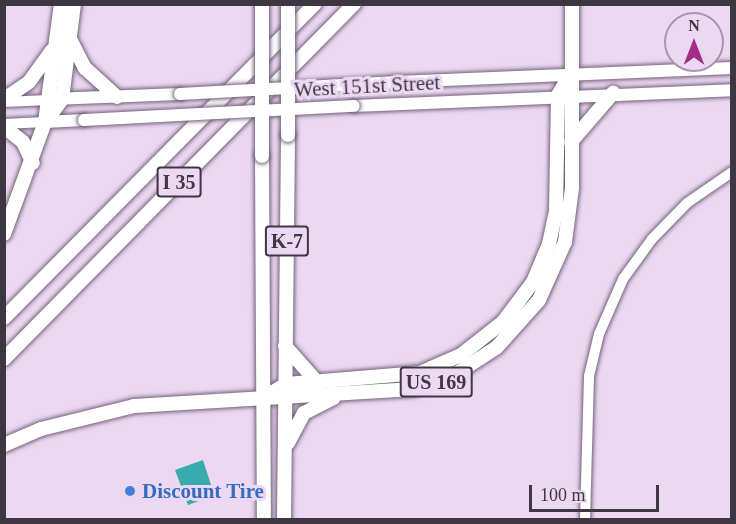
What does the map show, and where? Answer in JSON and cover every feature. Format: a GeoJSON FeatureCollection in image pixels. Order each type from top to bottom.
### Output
{"type":"FeatureCollection","features":[{"type":"Feature","properties":{"kind":"highway"},"geometry":{"type":"LineString","coordinates":[[55,99],[55,45],[60,4]]}},
{"type":"Feature","properties":{"kind":"highway"},"geometry":{"type":"LineString","coordinates":[[4,234],[33,163],[45,122],[55,99],[70,39],[74,4]]}},
{"type":"Feature","properties":{"kind":"highway"},"geometry":{"type":"LineString","coordinates":[[262,4],[264,519]]}},
{"type":"Feature","properties":{"kind":"highway","name":"K-7"},"geometry":{"type":"LineString","coordinates":[[285,448],[288,4]]}},
{"type":"Feature","properties":{"kind":"highway","name":"I 35"},"geometry":{"type":"LineString","coordinates":[[4,318],[315,4]]}},
{"type":"Feature","properties":{"kind":"highway","name":"I 35"},"geometry":{"type":"LineString","coordinates":[[4,359],[354,4]]}},
{"type":"Feature","properties":{"kind":"highway"},"geometry":{"type":"LineString","coordinates":[[4,445],[49,427],[134,406],[263,397],[318,383],[402,377],[442,365],[491,334],[516,308],[543,262],[554,226],[564,95],[572,73],[572,4]]}},
{"type":"Feature","properties":{"kind":"highway"},"geometry":{"type":"LineString","coordinates":[[70,39],[85,68],[117,97]]}},
{"type":"Feature","properties":{"kind":"highway"},"geometry":{"type":"LineString","coordinates":[[4,101],[29,82],[55,45]]}},
{"type":"Feature","properties":{"kind":"highway"},"geometry":{"type":"LineString","coordinates":[[572,142],[613,93]]}},
{"type":"Feature","properties":{"kind":"highway","name":"US 169"},"geometry":{"type":"LineString","coordinates":[[284,519],[285,448],[304,413],[335,397],[397,392],[442,380],[484,357],[520,325],[547,286],[565,242],[572,142],[564,95]]}},
{"type":"Feature","properties":{"kind":"highway"},"geometry":{"type":"LineString","coordinates":[[4,126],[23,142],[33,163]]}},
{"type":"Feature","properties":{"kind":"highway"},"geometry":{"type":"LineString","coordinates":[[285,346],[318,383]]}},
{"type":"Feature","properties":{"kind":"highway"},"geometry":{"type":"LineString","coordinates":[[286,390],[335,397]]}},
{"type":"Feature","properties":{"kind":"main road","name":"West 151st Street"},"geometry":{"type":"LineString","coordinates":[[55,99],[572,73],[732,68]]}},
{"type":"Feature","properties":{"kind":"main road","name":"West 151st Street"},"geometry":{"type":"LineString","coordinates":[[45,122],[564,95],[732,90]]}},
{"type":"Feature","properties":{"kind":"street","name":"West 151st Street"},"geometry":{"type":"LineString","coordinates":[[4,101],[55,99]]}},
{"type":"Feature","properties":{"kind":"street","name":"West 151st Street"},"geometry":{"type":"LineString","coordinates":[[4,126],[45,122]]}},
{"type":"Feature","properties":{"kind":"street"},"geometry":{"type":"LineString","coordinates":[[585,519],[589,376],[599,334],[623,279],[652,239],[687,203],[732,172]]}},
{"type":"Feature","properties":{"kind":"shaded area"},"geometry":{"type":"Polygon","coordinates":[[[203,460],[211,485],[201,500],[188,505],[175,470],[203,460]]]}},
{"type":"Feature","properties":{"kind":"place","name":"Discount Tire"},"geometry":{"type":"Point","coordinates":[130,491]}}]}
